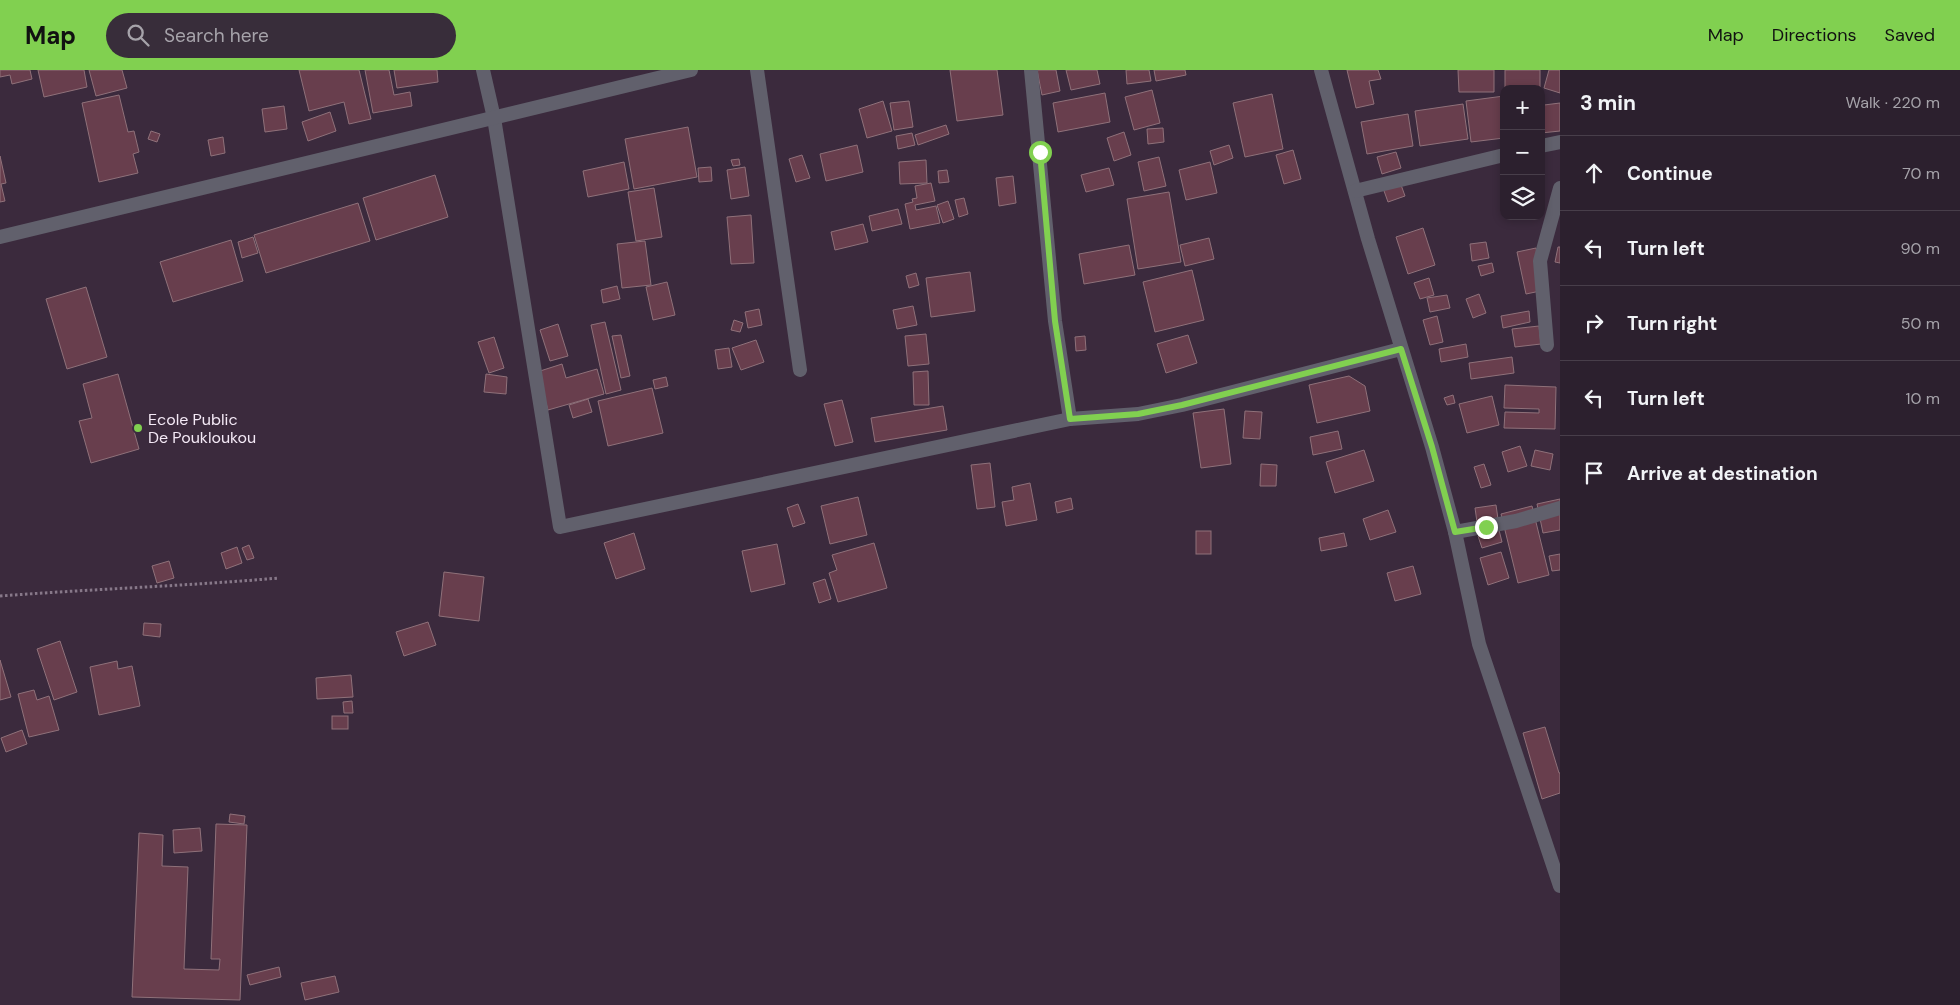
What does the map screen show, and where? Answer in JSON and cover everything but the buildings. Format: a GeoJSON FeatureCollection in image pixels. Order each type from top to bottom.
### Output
{"type":"FeatureCollection","features":[{"type":"Feature","properties":{"kind":"street"},"geometry":{"type":"LineString","coordinates":[[483,70],[494,118],[560,527],[1070,419],[1138,414],[1182,405],[1401,349]]}},
{"type":"Feature","properties":{"kind":"street"},"geometry":{"type":"LineString","coordinates":[[0,237],[691,70]]}},
{"type":"Feature","properties":{"kind":"street"},"geometry":{"type":"LineString","coordinates":[[757,70],[800,370]]}},
{"type":"Feature","properties":{"kind":"street"},"geometry":{"type":"LineString","coordinates":[[1031,70],[1055,321],[1070,419]]}},
{"type":"Feature","properties":{"kind":"street"},"geometry":{"type":"LineString","coordinates":[[1321,70],[1401,349],[1432,447],[1455,532],[1479,644],[1560,886]]}},
{"type":"Feature","properties":{"kind":"street"},"geometry":{"type":"LineString","coordinates":[[1545,145],[1560,142]]}},
{"type":"Feature","properties":{"kind":"street"},"geometry":{"type":"LineString","coordinates":[[1355,190],[1500,156]]}},
{"type":"Feature","properties":{"kind":"street"},"geometry":{"type":"LineString","coordinates":[[1547,345],[1540,261],[1560,188]]}},
{"type":"Feature","properties":{"kind":"street"},"geometry":{"type":"LineString","coordinates":[[1455,532],[1516,521],[1560,508]]}},
{"type":"Feature","properties":{"kind":"path"},"geometry":{"type":"LineString","coordinates":[[0,596],[186,586],[279,578]]}},
{"type":"Feature","properties":{"kind":"place","name":"Ecole Public De Poukloukou"},"geometry":{"type":"Point","coordinates":[138,428]}},
{"type":"Feature","properties":{"kind":"route"},"geometry":{"type":"LineString","coordinates":[[1040,152],[1055,321],[1070,419],[1138,414],[1182,405],[1401,349],[1432,447],[1455,532],[1486,527]]}}]}
